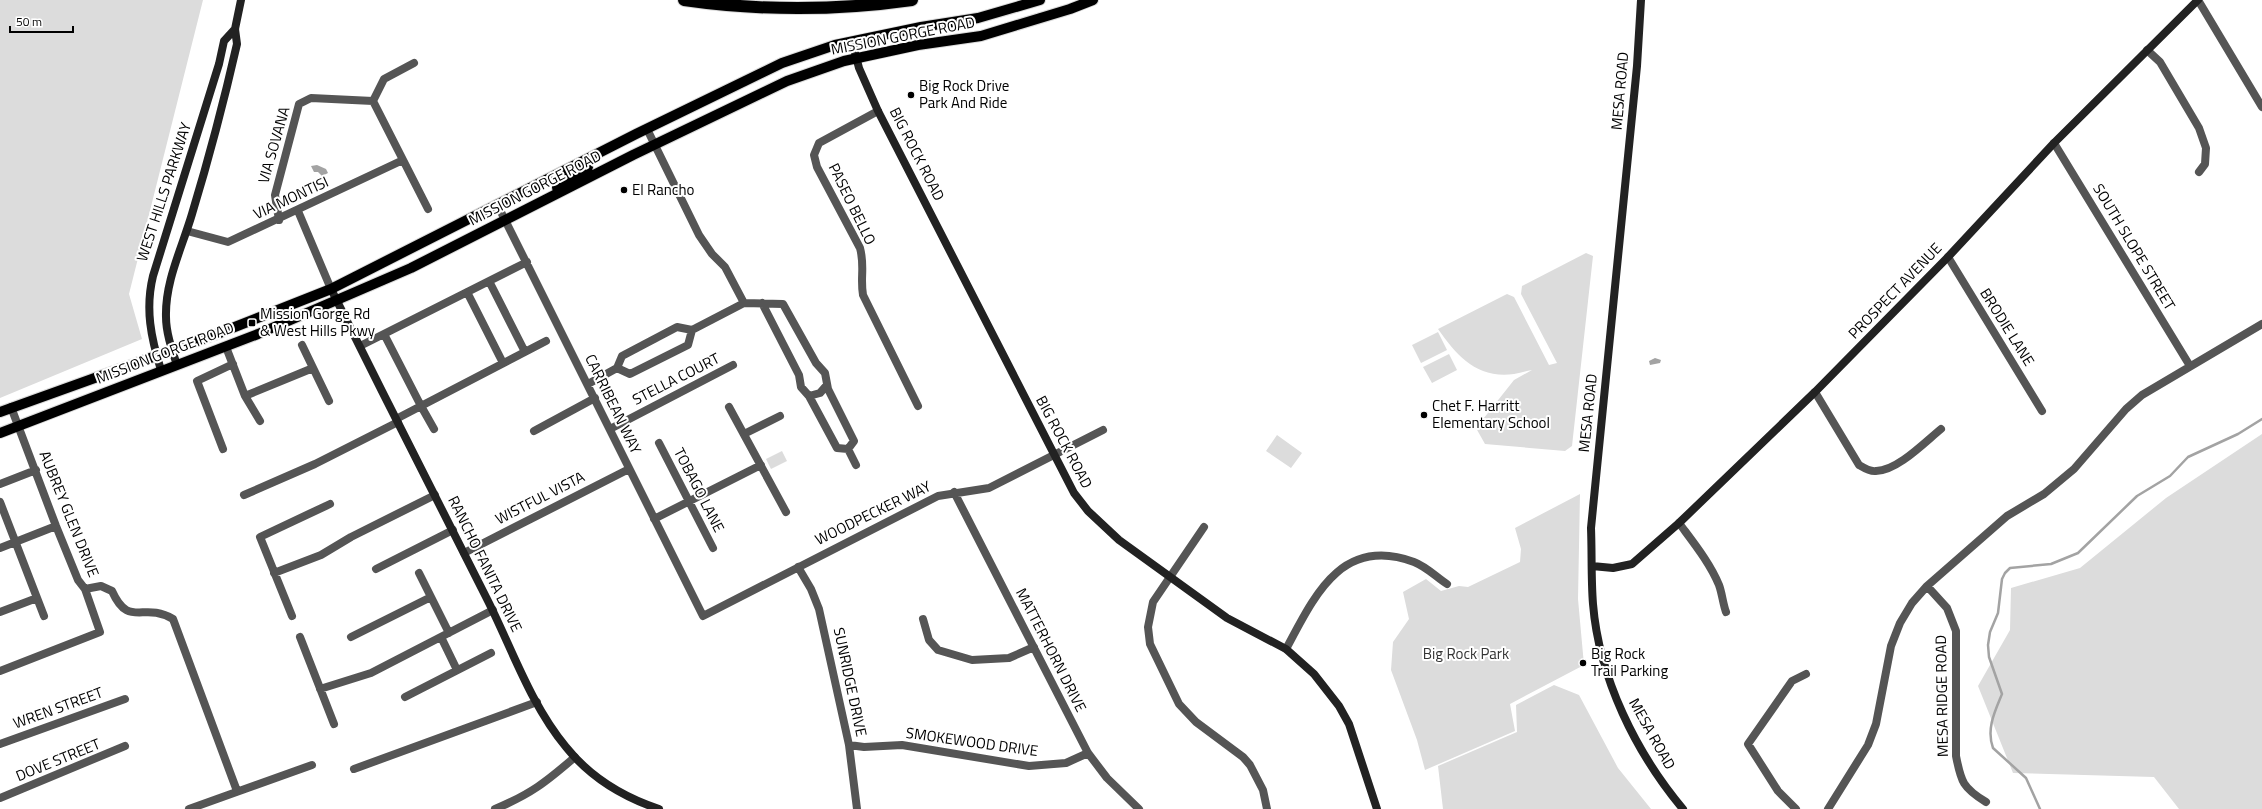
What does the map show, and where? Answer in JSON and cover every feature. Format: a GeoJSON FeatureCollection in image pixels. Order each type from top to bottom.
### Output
{"type":"FeatureCollection","features":[{"type":"Feature","properties":{"kind":"highway"},"geometry":{"type":"LineString","coordinates":[[684,0],[720,5],[770,9],[820,9],[912,0]]}},
{"type":"Feature","properties":{"kind":"main road","name":"MISSION GORGE ROAD"},"geometry":{"type":"LineString","coordinates":[[0,412],[156,354],[217,334],[331,289],[497,204],[782,63],[820,49],[852,41],[978,18],[1040,0]]}},
{"type":"Feature","properties":{"kind":"main road","name":"MISSION GORGE ROAD"},"geometry":{"type":"LineString","coordinates":[[0,433],[161,370],[226,347],[337,301],[411,268],[655,144],[787,81],[825,66],[856,58],[918,45],[981,36],[1070,9],[1093,0]]}},
{"type":"Feature","properties":{"kind":"main road"},"geometry":{"type":"LineString","coordinates":[[558,193],[557,187],[560,182],[588,167],[587,159]]}},
{"type":"Feature","properties":{"kind":"street","name":"MESA ROAD"},"geometry":{"type":"LineString","coordinates":[[1641,0],[1637,66],[1591,528],[1594,609],[1601,648],[1616,697],[1640,745],[1669,792],[1683,809]]}},
{"type":"Feature","properties":{"kind":"street","name":"PROSPECT AVENUE"},"geometry":{"type":"LineString","coordinates":[[1592,566],[1613,568],[1632,564],[1679,523],[1815,392],[1948,257],[2054,143],[2198,0]]}},
{"type":"Feature","properties":{"kind":"street"},"geometry":{"type":"LineString","coordinates":[[2198,0],[2262,107]]}},
{"type":"Feature","properties":{"kind":"street","name":"WEST HILLS PARKWAY"},"geometry":{"type":"LineString","coordinates":[[176,365],[166,318],[167,295],[172,273],[187,231],[214,142],[237,44],[236,29],[241,1]]}},
{"type":"Feature","properties":{"kind":"street","name":"WEST HILLS PARKWAY"},"geometry":{"type":"LineString","coordinates":[[161,370],[148,316],[149,293],[154,268],[174,210],[219,64],[224,41],[236,29]]}},
{"type":"Feature","properties":{"kind":"street","name":"BIG ROCK ROAD"},"geometry":{"type":"LineString","coordinates":[[852,41],[856,58],[878,111],[1067,482],[1088,512],[1119,540],[1227,618],[1286,649],[1314,674],[1343,712],[1353,733],[1377,809]]}},
{"type":"Feature","properties":{"kind":"street"},"geometry":{"type":"LineString","coordinates":[[2147,50],[2160,62],[2199,128],[2206,148],[2205,164],[2199,172]]}},
{"type":"Feature","properties":{"kind":"street"},"geometry":{"type":"LineString","coordinates":[[414,63],[384,79],[374,101],[428,209]]}},
{"type":"Feature","properties":{"kind":"street","name":"VIA SOVANA"},"geometry":{"type":"LineString","coordinates":[[279,220],[275,194],[299,104],[311,98],[374,101]]}},
{"type":"Feature","properties":{"kind":"street","name":"PASEO BELLO"},"geometry":{"type":"LineString","coordinates":[[878,111],[819,143],[814,155],[817,167],[860,248],[864,262],[861,284],[863,295],[918,406]]}},
{"type":"Feature","properties":{"kind":"street"},"geometry":{"type":"LineString","coordinates":[[647,129],[699,235],[712,254],[725,267],[744,303]]}},
{"type":"Feature","properties":{"kind":"street","name":"SOUTH SLOPE STREET"},"geometry":{"type":"LineString","coordinates":[[2054,143],[2190,366]]}},
{"type":"Feature","properties":{"kind":"street","name":"VIA MONTISI"},"geometry":{"type":"LineString","coordinates":[[187,231],[228,242],[279,220],[403,160]]}},
{"type":"Feature","properties":{"kind":"street","name":"CARRIBEAN WAY"},"geometry":{"type":"LineString","coordinates":[[497,204],[703,616]]}},
{"type":"Feature","properties":{"kind":"street"},"geometry":{"type":"LineString","coordinates":[[298,211],[331,289]]}},
{"type":"Feature","properties":{"kind":"street","name":"BRODIE LANE"},"geometry":{"type":"LineString","coordinates":[[1948,257],[2042,411]]}},
{"type":"Feature","properties":{"kind":"street"},"geometry":{"type":"LineString","coordinates":[[360,346],[527,262]]}},
{"type":"Feature","properties":{"kind":"street"},"geometry":{"type":"LineString","coordinates":[[489,281],[525,352]]}},
{"type":"Feature","properties":{"kind":"street","name":"RANCHO FANITA DRIVE"},"geometry":{"type":"LineString","coordinates":[[331,289],[493,610],[537,702],[558,736],[574,757],[591,773],[611,787],[636,800],[659,809]]}},
{"type":"Feature","properties":{"kind":"street"},"geometry":{"type":"LineString","coordinates":[[467,292],[504,363]]}},
{"type":"Feature","properties":{"kind":"street"},"geometry":{"type":"LineString","coordinates":[[588,384],[617,368],[622,356],[677,327],[692,330],[744,303],[783,304],[816,363],[825,374],[827,385],[854,441],[848,450]]}},
{"type":"Feature","properties":{"kind":"street"},"geometry":{"type":"LineString","coordinates":[[765,303],[799,375],[801,386],[809,396],[837,448],[848,450]]}},
{"type":"Feature","properties":{"kind":"street"},"geometry":{"type":"LineString","coordinates":[[1828,809],[1868,745],[1876,724],[1895,634],[1909,608],[1927,586],[2007,516],[2032,502],[2064,478],[2134,402],[2153,388],[2262,324]]}},
{"type":"Feature","properties":{"kind":"street"},"geometry":{"type":"LineString","coordinates":[[617,368],[630,374],[688,345],[692,330]]}},
{"type":"Feature","properties":{"kind":"street"},"geometry":{"type":"LineString","coordinates":[[384,334],[434,429]]}},
{"type":"Feature","properties":{"kind":"street"},"geometry":{"type":"LineString","coordinates":[[244,495],[315,464],[421,406],[546,341]]}},
{"type":"Feature","properties":{"kind":"street"},"geometry":{"type":"LineString","coordinates":[[302,346],[330,401]]}},
{"type":"Feature","properties":{"kind":"street"},"geometry":{"type":"LineString","coordinates":[[226,347],[245,396],[260,421]]}},
{"type":"Feature","properties":{"kind":"street"},"geometry":{"type":"LineString","coordinates":[[223,449],[196,380],[233,364]]}},
{"type":"Feature","properties":{"kind":"street","name":"STELLA COURT"},"geometry":{"type":"LineString","coordinates":[[610,429],[733,365]]}},
{"type":"Feature","properties":{"kind":"street"},"geometry":{"type":"LineString","coordinates":[[245,396],[313,368]]}},
{"type":"Feature","properties":{"kind":"street"},"geometry":{"type":"LineString","coordinates":[[809,396],[820,393],[827,385]]}},
{"type":"Feature","properties":{"kind":"street"},"geometry":{"type":"LineString","coordinates":[[1815,392],[1859,465],[1868,470],[1877,472],[1893,467],[1941,429]]}},
{"type":"Feature","properties":{"kind":"street"},"geometry":{"type":"LineString","coordinates":[[534,430],[595,398]]}},
{"type":"Feature","properties":{"kind":"street","name":"AUBREY GLEN DRIVE"},"geometry":{"type":"LineString","coordinates":[[0,672],[100,632],[85,589],[78,580],[56,526],[11,407]]}},
{"type":"Feature","properties":{"kind":"street"},"geometry":{"type":"LineString","coordinates":[[730,407],[786,512]]}},
{"type":"Feature","properties":{"kind":"street"},"geometry":{"type":"LineString","coordinates":[[744,434],[780,416]]}},
{"type":"Feature","properties":{"kind":"street","name":"WOODPECKER WAY"},"geometry":{"type":"LineString","coordinates":[[703,616],[938,496],[954,492],[989,488],[1103,430]]}},
{"type":"Feature","properties":{"kind":"street","name":"TOBAGO LANE"},"geometry":{"type":"LineString","coordinates":[[659,443],[713,548]]}},
{"type":"Feature","properties":{"kind":"street"},"geometry":{"type":"LineString","coordinates":[[848,450],[856,465]]}},
{"type":"Feature","properties":{"kind":"street"},"geometry":{"type":"LineString","coordinates":[[654,519],[761,464]]}},
{"type":"Feature","properties":{"kind":"street","name":"WISTFUL VISTA"},"geometry":{"type":"LineString","coordinates":[[464,553],[629,468]]}},
{"type":"Feature","properties":{"kind":"street"},"geometry":{"type":"LineString","coordinates":[[0,484],[36,470]]}},
{"type":"Feature","properties":{"kind":"street","name":"MATTERHORN DRIVE"},"geometry":{"type":"LineString","coordinates":[[954,492],[1088,753],[1108,778],[1139,809]]}},
{"type":"Feature","properties":{"kind":"street"},"geometry":{"type":"LineString","coordinates":[[274,572],[321,555],[351,537],[435,495]]}},
{"type":"Feature","properties":{"kind":"street"},"geometry":{"type":"LineString","coordinates":[[0,502],[44,616]]}},
{"type":"Feature","properties":{"kind":"street"},"geometry":{"type":"LineString","coordinates":[[292,616],[260,538],[330,504]]}},
{"type":"Feature","properties":{"kind":"street"},"geometry":{"type":"LineString","coordinates":[[1679,523],[1720,587],[1720,594],[1726,612]]}},
{"type":"Feature","properties":{"kind":"street"},"geometry":{"type":"LineString","coordinates":[[0,548],[56,526]]}},
{"type":"Feature","properties":{"kind":"street"},"geometry":{"type":"LineString","coordinates":[[1204,527],[1169,576],[1153,602],[1148,627],[1150,644],[1179,704],[1196,722],[1243,757],[1250,765],[1263,790],[1267,809]]}},
{"type":"Feature","properties":{"kind":"street"},"geometry":{"type":"LineString","coordinates":[[376,569],[453,530]]}},
{"type":"Feature","properties":{"kind":"street"},"geometry":{"type":"LineString","coordinates":[[1286,649],[1321,587],[1335,573],[1351,563],[1380,556],[1399,558],[1414,562],[1431,571],[1447,584]]}},
{"type":"Feature","properties":{"kind":"street","name":"SUNRIDGE DRIVE"},"geometry":{"type":"LineString","coordinates":[[798,567],[811,589],[819,610],[849,746],[857,809]]}},
{"type":"Feature","properties":{"kind":"street"},"geometry":{"type":"LineString","coordinates":[[419,573],[449,633]]}},
{"type":"Feature","properties":{"kind":"street"},"geometry":{"type":"LineString","coordinates":[[85,589],[101,586],[112,591],[118,605],[128,612],[163,613],[173,619],[237,791]]}},
{"type":"Feature","properties":{"kind":"street","name":"MESA RIDGE ROAD"},"geometry":{"type":"LineString","coordinates":[[1927,586],[1947,608],[1956,631],[1956,756],[1959,770],[1967,791],[1986,802]]}},
{"type":"Feature","properties":{"kind":"street"},"geometry":{"type":"LineString","coordinates":[[351,637],[431,597]]}},
{"type":"Feature","properties":{"kind":"street"},"geometry":{"type":"LineString","coordinates":[[0,612],[37,598]]}},
{"type":"Feature","properties":{"kind":"street"},"geometry":{"type":"LineString","coordinates":[[320,689],[371,673],[493,610]]}},
{"type":"Feature","properties":{"kind":"street"},"geometry":{"type":"LineString","coordinates":[[923,619],[929,640],[938,650],[972,660],[1009,658],[1034,647]]}},
{"type":"Feature","properties":{"kind":"street"},"geometry":{"type":"LineString","coordinates":[[441,637],[458,670]]}},
{"type":"Feature","properties":{"kind":"street"},"geometry":{"type":"LineString","coordinates":[[300,638],[334,724]]}},
{"type":"Feature","properties":{"kind":"street"},"geometry":{"type":"LineString","coordinates":[[406,697],[491,653]]}},
{"type":"Feature","properties":{"kind":"street"},"geometry":{"type":"LineString","coordinates":[[1796,809],[1778,791],[1748,744],[1792,681],[1806,674]]}},
{"type":"Feature","properties":{"kind":"street","name":"WREN STREET"},"geometry":{"type":"LineString","coordinates":[[0,744],[125,699]]}},
{"type":"Feature","properties":{"kind":"street"},"geometry":{"type":"LineString","coordinates":[[354,769],[537,702]]}},
{"type":"Feature","properties":{"kind":"street","name":"SMOKEWOOD DRIVE"},"geometry":{"type":"LineString","coordinates":[[849,746],[864,747],[902,745],[1030,766],[1066,763],[1088,753]]}},
{"type":"Feature","properties":{"kind":"street","name":"DOVE STREET"},"geometry":{"type":"LineString","coordinates":[[0,798],[125,746]]}},
{"type":"Feature","properties":{"kind":"street"},"geometry":{"type":"LineString","coordinates":[[495,809],[520,799],[540,787],[574,757]]}},
{"type":"Feature","properties":{"kind":"street"},"geometry":{"type":"LineString","coordinates":[[189,809],[312,765]]}},
{"type":"Feature","properties":{"kind":"green space"},"geometry":{"type":"Polygon","coordinates":[[[0,0],[203,0],[129,294],[142,339],[0,398],[0,0]]]}},
{"type":"Feature","properties":{"kind":"green space"},"geometry":{"type":"Polygon","coordinates":[[[1586,253],[1593,256],[1572,446],[1565,451],[1485,444],[1476,428],[1514,380],[1532,370],[1501,375],[1489,373],[1479,369],[1469,364],[1445,339],[1438,329],[1507,294],[1514,297],[1549,365],[1557,363],[1521,294],[1522,286],[1586,253]]]}},
{"type":"Feature","properties":{"kind":"green space"},"geometry":{"type":"Polygon","coordinates":[[[1438,332],[1447,350],[1421,363],[1412,345],[1438,332]]]}},
{"type":"Feature","properties":{"kind":"green space"},"geometry":{"type":"Polygon","coordinates":[[[1449,354],[1457,370],[1432,383],[1423,367],[1449,354]]]}},
{"type":"Feature","properties":{"kind":"green space"},"geometry":{"type":"Polygon","coordinates":[[[2262,434],[2262,809],[2179,809],[2154,777],[2013,773],[1978,686],[2010,630],[2011,588],[2080,568],[2166,498],[2262,434]]]}},
{"type":"Feature","properties":{"kind":"green space"},"geometry":{"type":"Polygon","coordinates":[[[1277,435],[1302,453],[1291,468],[1266,451],[1277,435]]]}},
{"type":"Feature","properties":{"kind":"green space"},"geometry":{"type":"Polygon","coordinates":[[[782,451],[787,461],[771,469],[766,459],[782,451]]]}},
{"type":"Feature","properties":{"kind":"green space","name":"Big Rock Park"},"geometry":{"type":"Polygon","coordinates":[[[1580,494],[1578,599],[1584,665],[1510,704],[1515,731],[1425,770],[1417,740],[1391,670],[1393,642],[1409,619],[1403,592],[1426,579],[1441,591],[1459,586],[1468,587],[1520,562],[1521,549],[1515,528],[1580,494]]]}},
{"type":"Feature","properties":{"kind":"green space"},"geometry":{"type":"Polygon","coordinates":[[[1554,685],[1579,695],[1618,768],[1651,809],[1443,809],[1438,766],[1517,732],[1516,705],[1554,685]]]}},
{"type":"Feature","properties":{"kind":"shaded area"},"geometry":{"type":"Polygon","coordinates":[[[317,165],[326,169],[328,173],[322,176],[318,172],[314,172],[311,166],[317,165]]]}},
{"type":"Feature","properties":{"kind":"shaded area"},"geometry":{"type":"Polygon","coordinates":[[[1655,358],[1661,360],[1660,363],[1650,365],[1649,361],[1655,358]]]}},
{"type":"Feature","properties":{"kind":"waterway"},"geometry":{"type":"LineString","coordinates":[[2040,809],[2026,778],[1993,748],[1991,741],[1990,734],[1992,720],[2002,694],[1989,657],[1988,645],[1990,632],[1998,613],[2002,579],[2005,573],[2010,568],[2051,564],[2078,553],[2137,496],[2170,476],[2188,457],[2238,434],[2262,419]]}},
{"type":"Feature","properties":{"kind":"place","name":"Big Rock Drive Park And Ride"},"geometry":{"type":"Point","coordinates":[911,95]}},
{"type":"Feature","properties":{"kind":"place","name":"El Rancho"},"geometry":{"type":"Point","coordinates":[624,190]}},
{"type":"Feature","properties":{"kind":"place","name":"Mission Gorge Rd & West Hills Pkwy"},"geometry":{"type":"Point","coordinates":[252,323]}},
{"type":"Feature","properties":{"kind":"place","name":"Chet F. Harritt Elementary School"},"geometry":{"type":"Point","coordinates":[1424,415]}},
{"type":"Feature","properties":{"kind":"place","name":"Big Rock Trail Parking"},"geometry":{"type":"Point","coordinates":[1583,663]}}]}
